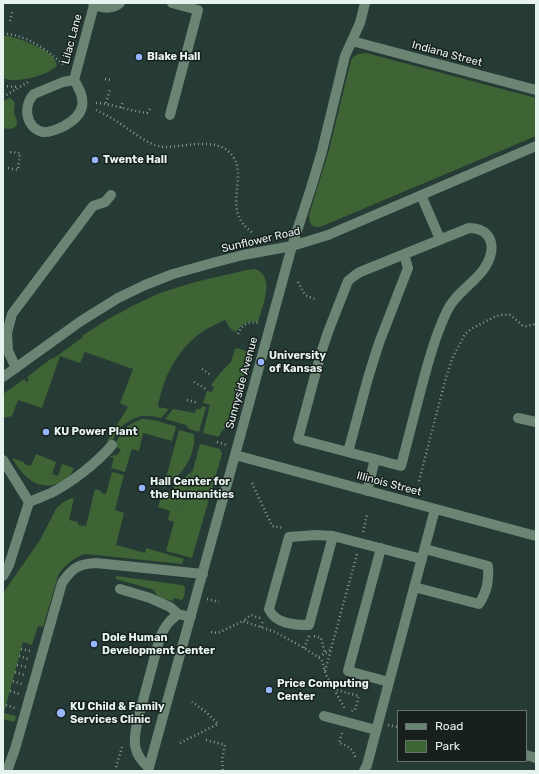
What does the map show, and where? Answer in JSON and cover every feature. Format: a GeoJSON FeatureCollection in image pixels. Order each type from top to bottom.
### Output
{"type":"FeatureCollection","features":[{"type":"Feature","properties":{"kind":"street","name":"Lilac Lane"},"geometry":{"type":"LineString","coordinates":[[74,80],[63,82],[34,94],[28,103],[27,116],[33,126],[43,132],[48,132],[71,122],[81,111],[83,100],[74,80],[94,4],[107,8],[113,7],[120,3]]}},
{"type":"Feature","properties":{"kind":"street"},"geometry":{"type":"LineString","coordinates":[[170,115],[198,10],[172,3]]}},
{"type":"Feature","properties":{"kind":"street","name":"Sunnyside Avenue"},"geometry":{"type":"LineString","coordinates":[[148,770],[292,246],[322,151],[345,56],[360,23],[365,3]]}},
{"type":"Feature","properties":{"kind":"street","name":"Indiana Street"},"geometry":{"type":"LineString","coordinates":[[352,41],[536,90]]}},
{"type":"Feature","properties":{"kind":"street","name":"Sunflower Road"},"geometry":{"type":"LineString","coordinates":[[3,377],[81,320],[118,298],[145,285],[173,274],[216,262],[243,255],[292,246],[328,235],[536,146]]}},
{"type":"Feature","properties":{"kind":"street"},"geometry":{"type":"LineString","coordinates":[[16,368],[8,351],[7,333],[12,314],[93,206],[105,202],[111,195]]}},
{"type":"Feature","properties":{"kind":"street"},"geometry":{"type":"LineString","coordinates":[[421,195],[440,239]]}},
{"type":"Feature","properties":{"kind":"street"},"geometry":{"type":"LineString","coordinates":[[469,228],[480,230],[484,232],[490,240],[491,246],[489,258],[486,266],[480,274],[455,298],[448,308],[441,324],[427,368],[401,466],[298,439],[321,353],[348,281],[360,272],[440,239],[469,228]]}},
{"type":"Feature","properties":{"kind":"street"},"geometry":{"type":"LineString","coordinates":[[348,452],[372,364],[408,268],[404,254]]}},
{"type":"Feature","properties":{"kind":"street"},"geometry":{"type":"LineString","coordinates":[[518,418],[536,422]]}},
{"type":"Feature","properties":{"kind":"street"},"geometry":{"type":"LineString","coordinates":[[3,576],[9,565],[29,502],[52,492],[70,481],[100,457],[112,445]]}},
{"type":"Feature","properties":{"kind":"street","name":"Illinois Street"},"geometry":{"type":"LineString","coordinates":[[235,455],[536,536]]}},
{"type":"Feature","properties":{"kind":"street"},"geometry":{"type":"LineString","coordinates":[[367,491],[375,459]]}},
{"type":"Feature","properties":{"kind":"street"},"geometry":{"type":"LineString","coordinates":[[3,460],[29,502]]}},
{"type":"Feature","properties":{"kind":"street"},"geometry":{"type":"LineString","coordinates":[[364,771],[435,509]]}},
{"type":"Feature","properties":{"kind":"street"},"geometry":{"type":"LineString","coordinates":[[333,536],[309,625],[287,623],[271,614],[269,609],[289,537],[316,535],[333,536],[422,559]]}},
{"type":"Feature","properties":{"kind":"street"},"geometry":{"type":"LineString","coordinates":[[381,548],[348,670],[389,682]]}},
{"type":"Feature","properties":{"kind":"street"},"geometry":{"type":"LineString","coordinates":[[414,587],[480,604],[488,587],[488,566],[424,548]]}},
{"type":"Feature","properties":{"kind":"street"},"geometry":{"type":"LineString","coordinates":[[7,771],[15,749],[62,583],[68,573],[85,563],[96,563],[203,574]]}},
{"type":"Feature","properties":{"kind":"street"},"geometry":{"type":"LineString","coordinates":[[120,589],[150,598],[170,607],[178,614],[191,617]]}},
{"type":"Feature","properties":{"kind":"street"},"geometry":{"type":"LineString","coordinates":[[148,770],[138,755],[134,744],[136,723],[160,637],[170,621],[178,614]]}},
{"type":"Feature","properties":{"kind":"street"},"geometry":{"type":"LineString","coordinates":[[324,716],[376,730]]}},
{"type":"Feature","properties":{"kind":"path"},"geometry":{"type":"LineString","coordinates":[[10,21],[13,10]]}},
{"type":"Feature","properties":{"kind":"path"},"geometry":{"type":"LineString","coordinates":[[3,33],[15,35],[36,43],[46,49],[64,65]]}},
{"type":"Feature","properties":{"kind":"path"},"geometry":{"type":"LineString","coordinates":[[105,79],[110,80]]}},
{"type":"Feature","properties":{"kind":"path"},"geometry":{"type":"LineString","coordinates":[[3,86],[20,87]]}},
{"type":"Feature","properties":{"kind":"path"},"geometry":{"type":"LineString","coordinates":[[106,103],[110,89]]}},
{"type":"Feature","properties":{"kind":"path"},"geometry":{"type":"LineString","coordinates":[[121,108],[123,102]]}},
{"type":"Feature","properties":{"kind":"path"},"geometry":{"type":"LineString","coordinates":[[96,103],[106,103],[121,108],[147,112],[150,109]]}},
{"type":"Feature","properties":{"kind":"path"},"geometry":{"type":"LineString","coordinates":[[96,110],[125,126],[152,144],[165,147],[212,145],[223,147],[235,158],[238,167],[239,174],[236,201],[238,214],[241,221],[253,233]]}},
{"type":"Feature","properties":{"kind":"path"},"geometry":{"type":"LineString","coordinates":[[8,168],[18,170],[19,164],[20,153],[10,152]]}},
{"type":"Feature","properties":{"kind":"path"},"geometry":{"type":"LineString","coordinates":[[298,282],[305,295],[316,300]]}},
{"type":"Feature","properties":{"kind":"path"},"geometry":{"type":"LineString","coordinates":[[419,481],[445,381],[452,359],[465,334],[471,329],[501,315],[510,316],[522,325],[526,326],[536,324]]}},
{"type":"Feature","properties":{"kind":"path"},"geometry":{"type":"LineString","coordinates":[[238,334],[240,329],[250,322],[260,324]]}},
{"type":"Feature","properties":{"kind":"path"},"geometry":{"type":"LineString","coordinates":[[202,369],[211,375]]}},
{"type":"Feature","properties":{"kind":"path"},"geometry":{"type":"LineString","coordinates":[[194,382],[206,389]]}},
{"type":"Feature","properties":{"kind":"path"},"geometry":{"type":"LineString","coordinates":[[187,400],[198,403]]}},
{"type":"Feature","properties":{"kind":"path"},"geometry":{"type":"LineString","coordinates":[[217,442],[227,445]]}},
{"type":"Feature","properties":{"kind":"path"},"geometry":{"type":"LineString","coordinates":[[252,483],[270,522]]}},
{"type":"Feature","properties":{"kind":"path"},"geometry":{"type":"LineString","coordinates":[[325,671],[367,515]]}},
{"type":"Feature","properties":{"kind":"path"},"geometry":{"type":"LineString","coordinates":[[205,598],[219,602]]}},
{"type":"Feature","properties":{"kind":"path"},"geometry":{"type":"LineString","coordinates":[[211,632],[218,633],[243,621],[251,615],[264,620],[261,627]]}},
{"type":"Feature","properties":{"kind":"path"},"geometry":{"type":"LineString","coordinates":[[243,621],[275,632],[319,658],[323,664],[326,675],[333,689],[344,708],[347,712],[355,710],[358,696],[333,689]]}},
{"type":"Feature","properties":{"kind":"path"},"geometry":{"type":"LineString","coordinates":[[304,648],[309,636],[313,635],[321,638],[325,653]]}},
{"type":"Feature","properties":{"kind":"path"},"geometry":{"type":"LineString","coordinates":[[21,649],[32,652]]}},
{"type":"Feature","properties":{"kind":"path"},"geometry":{"type":"LineString","coordinates":[[319,658],[331,650]]}},
{"type":"Feature","properties":{"kind":"path"},"geometry":{"type":"LineString","coordinates":[[19,656],[30,660]]}},
{"type":"Feature","properties":{"kind":"path"},"geometry":{"type":"LineString","coordinates":[[17,665],[28,667]]}},
{"type":"Feature","properties":{"kind":"path"},"geometry":{"type":"LineString","coordinates":[[15,672],[25,675]]}},
{"type":"Feature","properties":{"kind":"path"},"geometry":{"type":"LineString","coordinates":[[13,681],[23,684]]}},
{"type":"Feature","properties":{"kind":"path"},"geometry":{"type":"LineString","coordinates":[[10,691],[20,694]]}},
{"type":"Feature","properties":{"kind":"path"},"geometry":{"type":"LineString","coordinates":[[180,743],[218,724],[206,712],[192,702]]}},
{"type":"Feature","properties":{"kind":"path"},"geometry":{"type":"LineString","coordinates":[[6,705],[17,708]]}},
{"type":"Feature","properties":{"kind":"path"},"geometry":{"type":"LineString","coordinates":[[345,721],[339,742],[347,745],[352,750],[356,756],[357,762]]}},
{"type":"Feature","properties":{"kind":"path"},"geometry":{"type":"LineString","coordinates":[[115,771],[124,740]]}},
{"type":"Feature","properties":{"kind":"path"},"geometry":{"type":"LineString","coordinates":[[206,740],[225,745],[222,760],[224,771]]}},
{"type":"Feature","properties":{"kind":"green space"},"geometry":{"type":"Polygon","coordinates":[[[3,35],[26,41],[43,49],[55,59],[57,65],[43,74],[30,78],[9,80],[3,78],[3,35]]]}},
{"type":"Feature","properties":{"kind":"green space"},"geometry":{"type":"Polygon","coordinates":[[[366,53],[536,98],[536,136],[320,227],[314,227],[310,223],[309,215],[329,150],[351,60],[356,55],[366,53]]]}},
{"type":"Feature","properties":{"kind":"green space"},"geometry":{"type":"Polygon","coordinates":[[[9,98],[15,103],[14,113],[17,123],[16,127],[10,129],[3,128],[3,101],[9,98]]]}},
{"type":"Feature","properties":{"kind":"green space"},"geometry":{"type":"Polygon","coordinates":[[[255,269],[261,272],[265,278],[266,285],[266,292],[258,322],[252,321],[246,323],[235,332],[230,328],[225,320],[210,327],[193,339],[172,365],[163,385],[158,407],[169,409],[161,418],[140,416],[120,427],[111,444],[107,441],[128,407],[120,403],[133,369],[85,352],[80,363],[60,356],[42,408],[18,400],[12,416],[3,418],[3,394],[24,379],[27,382],[29,380],[27,377],[83,337],[82,336],[105,321],[160,293],[195,282],[255,269]]]}},
{"type":"Feature","properties":{"kind":"green space"},"geometry":{"type":"Polygon","coordinates":[[[237,348],[250,353],[250,355],[232,420],[222,431],[219,437],[203,433],[210,405],[203,403],[207,391],[212,392],[214,387],[211,385],[231,362],[235,349],[237,348]]]}},
{"type":"Feature","properties":{"kind":"green space"},"geometry":{"type":"Polygon","coordinates":[[[202,406],[206,407],[199,432],[189,429],[186,425],[165,419],[173,409],[195,413],[196,409],[201,409],[202,406]]]}},
{"type":"Feature","properties":{"kind":"green space"},"geometry":{"type":"Polygon","coordinates":[[[142,419],[155,420],[175,426],[172,441],[143,433],[139,451],[132,449],[125,472],[111,468],[114,458],[110,456],[117,455],[121,450],[114,445],[128,426],[142,419]]]}},
{"type":"Feature","properties":{"kind":"green space"},"geometry":{"type":"Polygon","coordinates":[[[179,430],[194,434],[193,450],[181,472],[163,489],[179,430]]]}},
{"type":"Feature","properties":{"kind":"green space"},"geometry":{"type":"Polygon","coordinates":[[[200,444],[220,449],[222,454],[192,558],[166,551],[174,522],[168,520],[170,511],[158,507],[160,500],[192,471],[178,523],[200,444]]]}},
{"type":"Feature","properties":{"kind":"green space"},"geometry":{"type":"Polygon","coordinates":[[[36,454],[56,462],[52,474],[58,476],[62,464],[74,468],[72,473],[59,483],[51,485],[37,484],[25,476],[12,458],[31,466],[36,454]]]}},
{"type":"Feature","properties":{"kind":"green space"},"geometry":{"type":"Polygon","coordinates":[[[112,472],[124,475],[115,510],[124,513],[116,545],[145,553],[146,548],[184,559],[182,564],[86,554],[70,562],[58,576],[43,627],[38,626],[32,645],[23,642],[4,713],[15,716],[15,721],[3,719],[3,593],[40,540],[56,509],[62,503],[74,498],[69,520],[78,522],[78,525],[86,526],[95,489],[106,494],[112,472]]]}},
{"type":"Feature","properties":{"kind":"green space"},"geometry":{"type":"Polygon","coordinates":[[[116,576],[182,585],[185,587],[184,596],[182,600],[174,598],[173,601],[164,599],[157,595],[154,590],[116,579],[116,576]]]}},
{"type":"Feature","properties":{"kind":"place","name":"Blake Hall"},"geometry":{"type":"Point","coordinates":[139,57]}},
{"type":"Feature","properties":{"kind":"place","name":"Twente Hall"},"geometry":{"type":"Point","coordinates":[95,160]}},
{"type":"Feature","properties":{"kind":"place","name":"University of Kansas"},"geometry":{"type":"Point","coordinates":[261,362]}},
{"type":"Feature","properties":{"kind":"place","name":"KU Power Plant"},"geometry":{"type":"Point","coordinates":[46,432]}},
{"type":"Feature","properties":{"kind":"place","name":"Hall Center for the Humanities"},"geometry":{"type":"Point","coordinates":[142,488]}},
{"type":"Feature","properties":{"kind":"place","name":"Dole Human Development Center"},"geometry":{"type":"Point","coordinates":[94,644]}},
{"type":"Feature","properties":{"kind":"place","name":"Price Computing Center"},"geometry":{"type":"Point","coordinates":[269,690]}},
{"type":"Feature","properties":{"kind":"place","name":"KU Child & Family Services Clinic"},"geometry":{"type":"Point","coordinates":[61,713]}}]}
